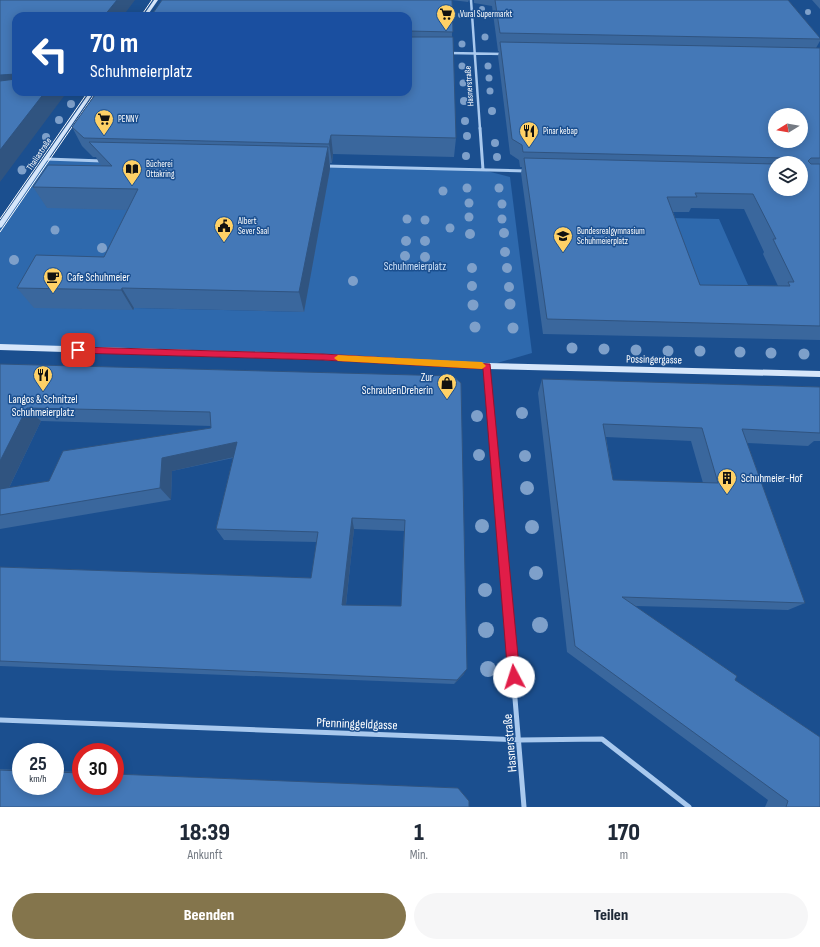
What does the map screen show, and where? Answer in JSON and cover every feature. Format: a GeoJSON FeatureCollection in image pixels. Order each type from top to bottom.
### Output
{"type":"FeatureCollection","features":[{"type":"Feature","properties":{"kind":"main road"},"geometry":{"type":"LineString","coordinates":[[148,12],[156,0]]}},
{"type":"Feature","properties":{"kind":"main road","name":"Thaliastraße"},"geometry":{"type":"LineString","coordinates":[[0,226],[89,96]]}},
{"type":"Feature","properties":{"kind":"main road"},"geometry":{"type":"LineString","coordinates":[[0,347],[323,357],[487,366]]}},
{"type":"Feature","properties":{"kind":"main road","name":"Possingergasse"},"geometry":{"type":"LineString","coordinates":[[487,366],[820,374]]}},
{"type":"Feature","properties":{"kind":"street","name":"Hasnerstraße"},"geometry":{"type":"LineString","coordinates":[[472,0],[483,170]]}},
{"type":"Feature","properties":{"kind":"street"},"geometry":{"type":"LineString","coordinates":[[445,53],[506,54]]}},
{"type":"Feature","properties":{"kind":"street"},"geometry":{"type":"LineString","coordinates":[[46,160],[104,161]]}},
{"type":"Feature","properties":{"kind":"street"},"geometry":{"type":"LineString","coordinates":[[317,166],[531,171]]}},
{"type":"Feature","properties":{"kind":"street","name":"Hasnerstraße"},"geometry":{"type":"LineString","coordinates":[[487,366],[520,740],[524,807]]}},
{"type":"Feature","properties":{"kind":"street","name":"Pfenninggeldgasse"},"geometry":{"type":"LineString","coordinates":[[0,720],[520,740],[602,739],[689,807]]}},
{"type":"Feature","properties":{"kind":"green space","name":"Schuhmeierplatz"},"geometry":{"type":"Polygon","coordinates":[[[46,159],[483,170],[510,177],[532,353],[487,366],[0,347],[0,226],[46,159]],[[158,211],[120,269],[133,310],[134,308],[304,312],[158,211]]]}},
{"type":"Feature","properties":{"kind":"green space"},"geometry":{"type":"Polygon","coordinates":[[[672,218],[719,219],[752,294],[699,292],[672,218]]]}},
{"type":"Feature","properties":{"kind":"building"},"geometry":{"type":"Polygon","coordinates":[[[0,0],[117,0],[107,12],[12,12],[12,74],[0,75],[0,0]]]}},
{"type":"Feature","properties":{"kind":"building"},"geometry":{"type":"Polygon","coordinates":[[[162,0],[452,0],[453,32],[412,31],[412,12],[154,12],[162,0]]]}},
{"type":"Feature","properties":{"kind":"building"},"geometry":{"type":"Polygon","coordinates":[[[495,0],[788,0],[820,39],[500,33],[495,0]]]}},
{"type":"Feature","properties":{"kind":"building"},"geometry":{"type":"Polygon","coordinates":[[[412,37],[453,37],[456,138],[331,135],[329,144],[84,138],[72,127],[94,96],[412,96],[412,37]]]}},
{"type":"Feature","properties":{"kind":"building"},"geometry":{"type":"Polygon","coordinates":[[[500,42],[820,48],[820,158],[811,158],[808,161],[808,156],[768,156],[768,158],[523,152],[522,145],[512,139],[500,42]]]}},
{"type":"Feature","properties":{"kind":"building"},"geometry":{"type":"Polygon","coordinates":[[[12,80],[12,96],[42,96],[0,150],[0,81],[12,80]]]}},
{"type":"Feature","properties":{"kind":"building"},"geometry":{"type":"Polygon","coordinates":[[[89,142],[328,147],[299,292],[122,288],[121,290],[17,288],[36,255],[104,257],[138,189],[33,187],[48,165],[112,166],[89,142]]]}},
{"type":"Feature","properties":{"kind":"building"},"geometry":{"type":"Polygon","coordinates":[[[524,158],[768,164],[768,196],[808,196],[808,161],[811,164],[820,164],[820,326],[547,319],[524,158]],[[695,193],[697,197],[667,197],[700,285],[790,286],[788,282],[794,282],[773,239],[776,239],[753,194],[695,193]]]}},
{"type":"Feature","properties":{"kind":"building"},"geometry":{"type":"Polygon","coordinates":[[[0,364],[453,376],[461,383],[467,669],[457,680],[0,661],[0,567],[311,578],[318,532],[216,529],[237,442],[162,458],[160,488],[0,515],[0,489],[49,481],[63,451],[211,428],[210,412],[27,408],[0,461],[0,364]],[[352,518],[342,605],[401,606],[405,520],[352,518]]]}},
{"type":"Feature","properties":{"kind":"building"},"geometry":{"type":"Polygon","coordinates":[[[542,379],[820,387],[820,433],[742,429],[805,603],[622,597],[737,676],[735,680],[820,737],[820,807],[786,807],[788,801],[575,646],[542,379]],[[603,424],[613,480],[718,483],[702,428],[603,424]]]}},
{"type":"Feature","properties":{"kind":"building"},"geometry":{"type":"Polygon","coordinates":[[[0,770],[12,771],[12,795],[64,795],[64,772],[72,773],[72,795],[124,795],[124,774],[458,788],[469,801],[469,807],[0,807],[0,770]]]}},
{"type":"Feature","properties":{"kind":"tram line"},"geometry":{"type":"LineString","coordinates":[[144,12],[152,0]]}},
{"type":"Feature","properties":{"kind":"tram line"},"geometry":{"type":"LineString","coordinates":[[0,219],[85,96]]}},
{"type":"Feature","properties":{"kind":"tram line"},"geometry":{"type":"LineString","coordinates":[[0,232],[93,96]]}},
{"type":"Feature","properties":{"kind":"slow traffic"},"geometry":{"type":"LineString","coordinates":[[338,358],[482,366]]}},
{"type":"Feature","properties":{"kind":"place","name":"Vural Supermarkt"},"geometry":{"type":"Point","coordinates":[446,31]}},
{"type":"Feature","properties":{"kind":"place","name":"PENNY"},"geometry":{"type":"Point","coordinates":[104,136]}},
{"type":"Feature","properties":{"kind":"place","name":"Pinar kebap"},"geometry":{"type":"Point","coordinates":[529,148]}},
{"type":"Feature","properties":{"kind":"place","name":"Bücherei Ottakring"},"geometry":{"type":"Point","coordinates":[132,186]}},
{"type":"Feature","properties":{"kind":"place","name":"Albert Sever Saal"},"geometry":{"type":"Point","coordinates":[224,243]}},
{"type":"Feature","properties":{"kind":"place","name":"Bundesrealgymnasium Schuhmeierplatz"},"geometry":{"type":"Point","coordinates":[563,253]}},
{"type":"Feature","properties":{"kind":"place","name":"Cafe Schuhmeier"},"geometry":{"type":"Point","coordinates":[53,294]}},
{"type":"Feature","properties":{"kind":"place","name":"Langos & Schnitzel Schuhmeierplatz"},"geometry":{"type":"Point","coordinates":[43,392]}},
{"type":"Feature","properties":{"kind":"place","name":"Zur SchraubenDreherin"},"geometry":{"type":"Point","coordinates":[447,400]}},
{"type":"Feature","properties":{"kind":"place","name":"Schuhmeier-Hof"},"geometry":{"type":"Point","coordinates":[727,495]}},
{"type":"Feature","properties":{"kind":"route"},"geometry":{"type":"LineString","coordinates":[[78,350],[323,357],[487,366],[514,677]]}}]}
